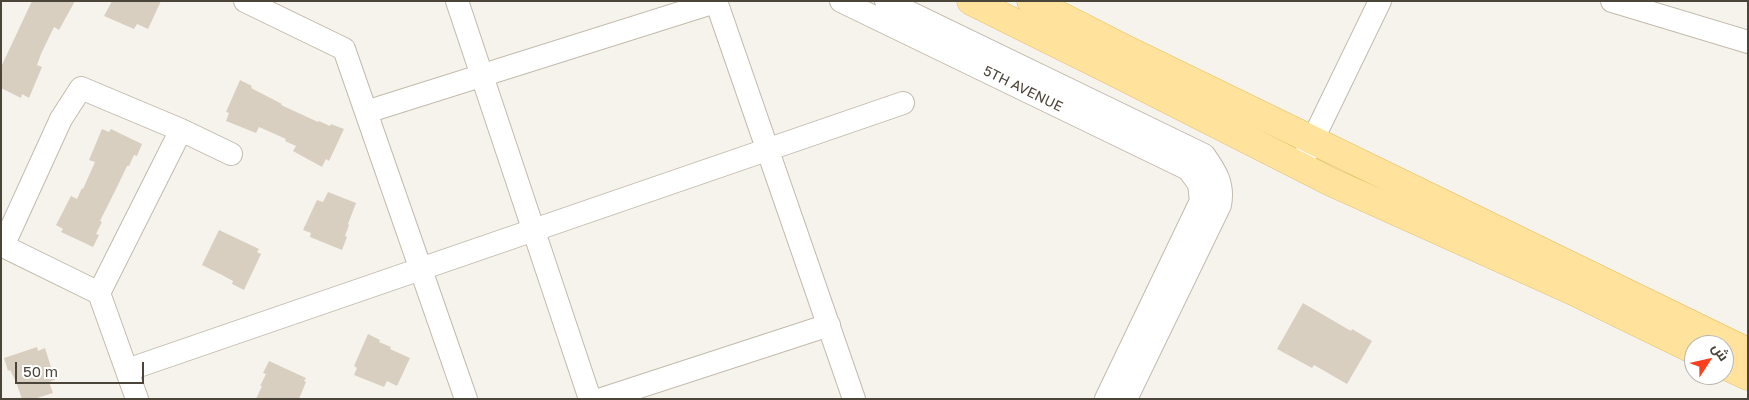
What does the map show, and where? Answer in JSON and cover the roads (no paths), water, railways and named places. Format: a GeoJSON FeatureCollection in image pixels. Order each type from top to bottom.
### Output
{"type":"FeatureCollection","features":[{"type":"Feature","properties":{"kind":"main road"},"geometry":{"type":"LineString","coordinates":[[971,1],[1331,182],[1571,290],[1684,345]]}},
{"type":"Feature","properties":{"kind":"main road"},"geometry":{"type":"LineString","coordinates":[[1043,5],[1312,140],[1748,352]]}},
{"type":"Feature","properties":{"kind":"main road"},"geometry":{"type":"LineString","coordinates":[[1734,370],[1748,376]]}},
{"type":"Feature","properties":{"kind":"street"},"geometry":{"type":"LineString","coordinates":[[245,1],[344,49],[466,399]]}},
{"type":"Feature","properties":{"kind":"street"},"geometry":{"type":"LineString","coordinates":[[457,1],[590,399]]}},
{"type":"Feature","properties":{"kind":"street","name":"5TH AVENUE"},"geometry":{"type":"LineString","coordinates":[[842,1],[1188,169],[1210,183]]}},
{"type":"Feature","properties":{"kind":"street","name":"5TH AVENUE"},"geometry":{"type":"LineString","coordinates":[[886,1],[1204,155],[1210,183]]}},
{"type":"Feature","properties":{"kind":"street"},"geometry":{"type":"LineString","coordinates":[[1300,166],[1380,1]]}},
{"type":"Feature","properties":{"kind":"street"},"geometry":{"type":"LineString","coordinates":[[1612,1],[1748,42]]}},
{"type":"Feature","properties":{"kind":"street"},"geometry":{"type":"LineString","coordinates":[[366,112],[715,2],[854,399]]}},
{"type":"Feature","properties":{"kind":"street"},"geometry":{"type":"LineString","coordinates":[[137,399],[99,292],[4,246],[60,119],[81,88],[181,130],[231,154]]}},
{"type":"Feature","properties":{"kind":"street"},"geometry":{"type":"LineString","coordinates":[[126,370],[903,103]]}},
{"type":"Feature","properties":{"kind":"street"},"geometry":{"type":"LineString","coordinates":[[99,292],[181,130]]}},
{"type":"Feature","properties":{"kind":"street"},"geometry":{"type":"LineString","coordinates":[[1106,399],[1210,183],[1222,194],[1220,205],[1126,399]]}},
{"type":"Feature","properties":{"kind":"street"},"geometry":{"type":"LineString","coordinates":[[602,399],[829,325]]}}]}
